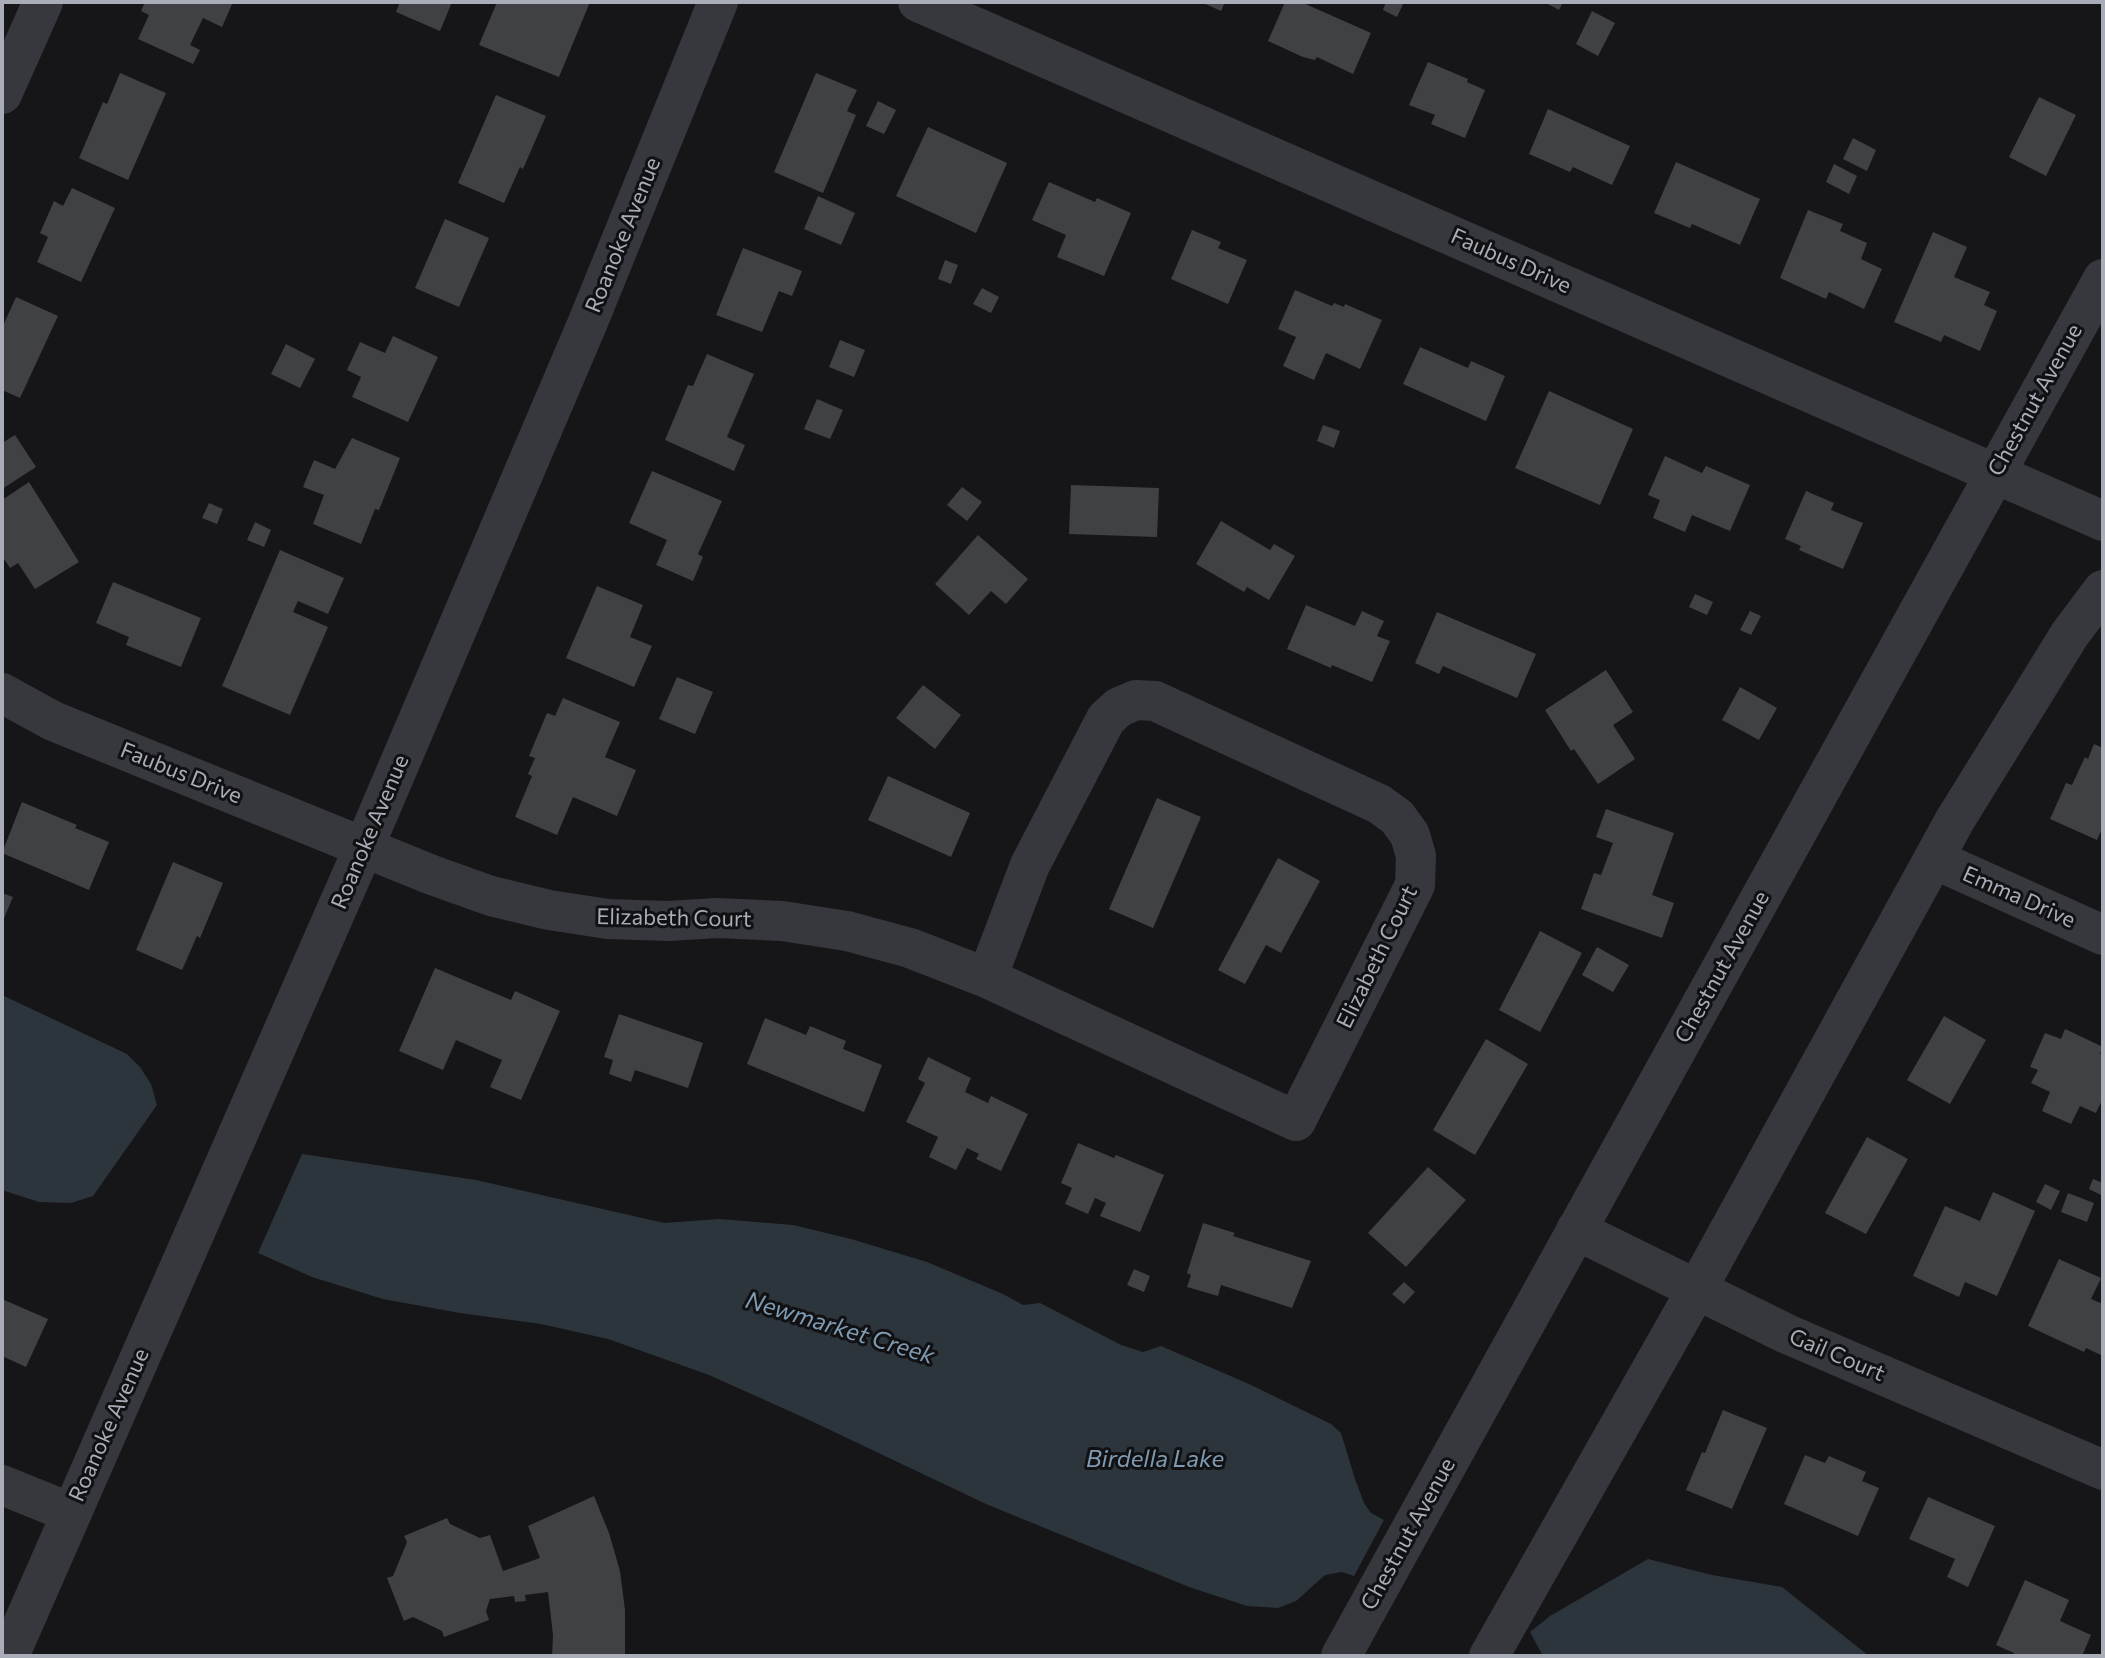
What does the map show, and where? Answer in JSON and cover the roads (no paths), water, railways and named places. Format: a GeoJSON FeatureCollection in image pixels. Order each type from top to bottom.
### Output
{"type":"FeatureCollection","features":[{"type":"Feature","properties":{"kind":"street"},"geometry":{"type":"LineString","coordinates":[[2,94],[43,2]]}},
{"type":"Feature","properties":{"kind":"street","name":"Roanoke Avenue"},"geometry":{"type":"LineString","coordinates":[[9,1656],[364,847],[588,322],[718,2]]}},
{"type":"Feature","properties":{"kind":"street","name":"Faubus Drive"},"geometry":{"type":"LineString","coordinates":[[918,2],[2103,521]]}},
{"type":"Feature","properties":{"kind":"street","name":"Chestnut Avenue"},"geometry":{"type":"LineString","coordinates":[[1341,1656],[2103,279]]}},
{"type":"Feature","properties":{"kind":"street"},"geometry":{"type":"LineString","coordinates":[[1489,1656],[1697,1289],[1955,820],[2070,634],[2103,590]]}},
{"type":"Feature","properties":{"kind":"street","name":"Faubus Drive"},"geometry":{"type":"LineString","coordinates":[[2,693],[53,721],[364,847]]}},
{"type":"Feature","properties":{"kind":"street","name":"Elizabeth Court"},"geometry":{"type":"LineString","coordinates":[[364,847],[491,896],[549,910],[608,919],[668,921],[717,918],[795,923],[847,931],[910,948],[987,978],[1296,1121],[1415,885],[1416,856],[1410,835],[1397,817],[1379,804],[1155,701],[1136,700],[1119,707],[1106,719],[1030,865],[987,978]]}},
{"type":"Feature","properties":{"kind":"street","name":"Emma Drive"},"geometry":{"type":"LineString","coordinates":[[1934,859],[2103,935]]}},
{"type":"Feature","properties":{"kind":"street","name":"Gail Court"},"geometry":{"type":"LineString","coordinates":[[1576,1230],[1787,1334],[2103,1470]]}},
{"type":"Feature","properties":{"kind":"street"},"geometry":{"type":"LineString","coordinates":[[2,1485],[71,1513]]}},
{"type":"Feature","properties":{"kind":"water"},"geometry":{"type":"Polygon","coordinates":[[[2,995],[127,1054],[151,1084],[157,1105],[93,1196],[71,1203],[39,1202],[2,1190],[2,995]]]}},
{"type":"Feature","properties":{"kind":"water","name":"Birdella Lake"},"geometry":{"type":"Polygon","coordinates":[[[302,1154],[476,1180],[664,1223],[719,1219],[793,1225],[927,1262],[1023,1305],[1040,1303],[1121,1345],[1143,1352],[1161,1346],[1331,1424],[1341,1433],[1364,1503],[1371,1513],[1384,1520],[1354,1576],[1342,1572],[1325,1575],[1296,1601],[1278,1608],[1247,1606],[1189,1587],[986,1504],[709,1375],[608,1339],[541,1324],[383,1299],[312,1277],[258,1253],[302,1154]]]}},
{"type":"Feature","properties":{"kind":"water"},"geometry":{"type":"Polygon","coordinates":[[[1648,1559],[1712,1575],[1782,1587],[1869,1656],[1543,1656],[1530,1632],[1550,1616],[1648,1559]]]}},
{"type":"Feature","properties":{"kind":"water label","name":"Newmarket Creek"},"geometry":{"type":"Point","coordinates":[840,1328]}}]}
